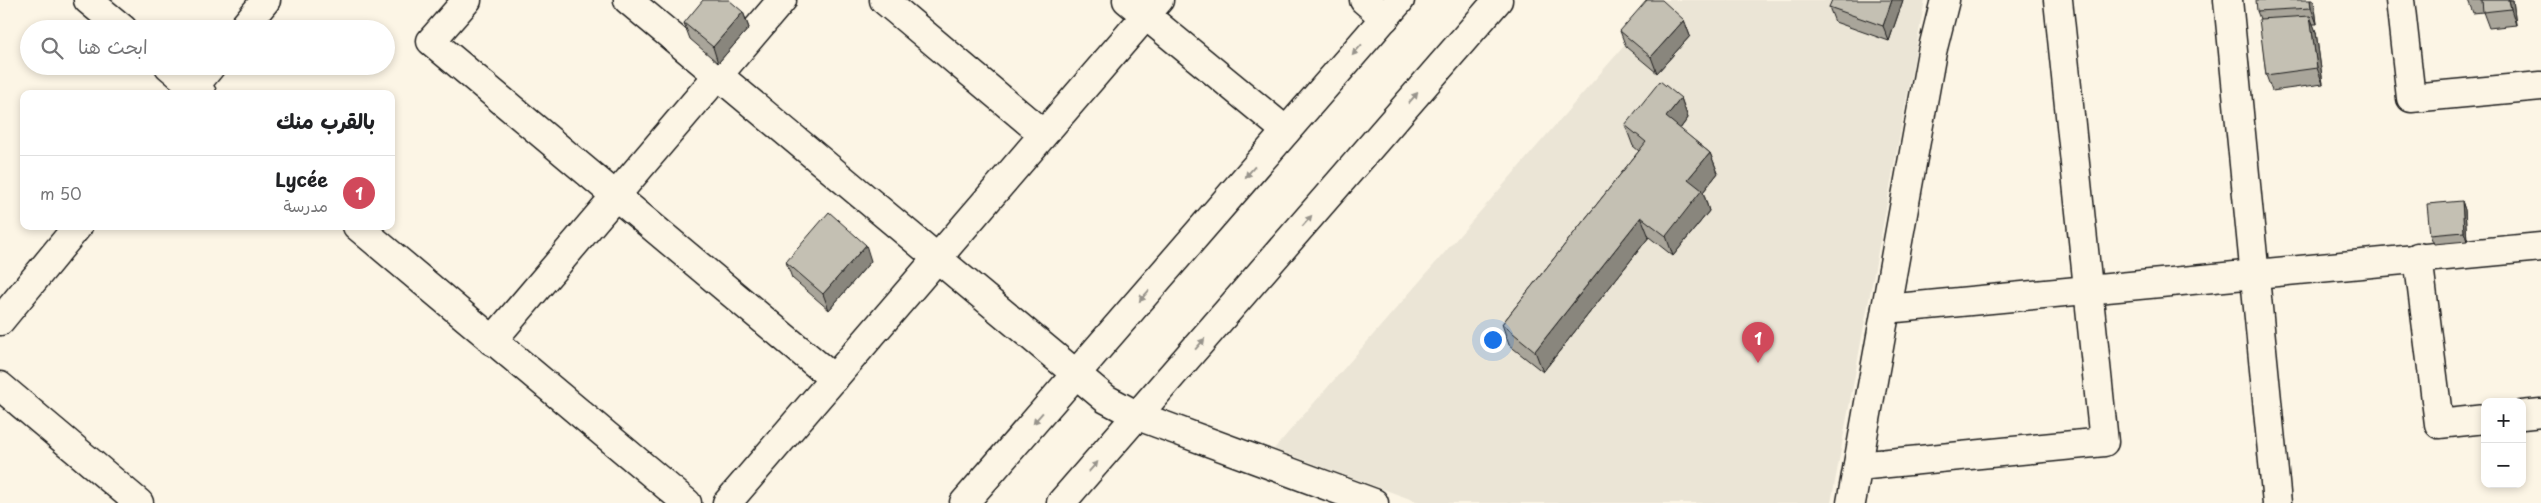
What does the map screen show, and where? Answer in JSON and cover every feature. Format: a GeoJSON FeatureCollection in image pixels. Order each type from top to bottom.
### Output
{"type":"FeatureCollection","features":[{"type":"Feature","properties":{"kind":"street"},"geometry":{"type":"LineString","coordinates":[[88,0],[112,20]]}},
{"type":"Feature","properties":{"kind":"street"},"geometry":{"type":"LineString","coordinates":[[249,20],[266,0]]}},
{"type":"Feature","properties":{"kind":"street"},"geometry":{"type":"LineString","coordinates":[[467,0],[431,41],[834,379]]}},
{"type":"Feature","properties":{"kind":"street"},"geometry":{"type":"LineString","coordinates":[[628,0],[1106,399],[1138,416],[1374,503]]}},
{"type":"Feature","properties":{"kind":"street"},"geometry":{"type":"LineString","coordinates":[[492,341],[782,0]]}},
{"type":"Feature","properties":{"kind":"street"},"geometry":{"type":"LineString","coordinates":[[884,0],[1043,134]]}},
{"type":"Feature","properties":{"kind":"street"},"geometry":{"type":"LineString","coordinates":[[964,503],[1393,9],[1364,0]]}},
{"type":"Feature","properties":{"kind":"street"},"geometry":{"type":"LineString","coordinates":[[1061,503],[1498,0]]}},
{"type":"Feature","properties":{"kind":"street"},"geometry":{"type":"LineString","coordinates":[[1851,503],[1932,52],[1946,0]]}},
{"type":"Feature","properties":{"kind":"street"},"geometry":{"type":"LineString","coordinates":[[1858,466],[2104,442],[2058,0]]}},
{"type":"Feature","properties":{"kind":"street"},"geometry":{"type":"LineString","coordinates":[[2228,0],[2277,503]]}},
{"type":"Feature","properties":{"kind":"street"},"geometry":{"type":"LineString","coordinates":[[2400,0],[2411,98],[2541,86]]}},
{"type":"Feature","properties":{"kind":"street"},"geometry":{"type":"LineString","coordinates":[[727,503],[1043,134],[1144,5],[1286,131]]}},
{"type":"Feature","properties":{"kind":"street"},"geometry":{"type":"LineString","coordinates":[[183,75],[199,85]]}},
{"type":"Feature","properties":{"kind":"street"},"geometry":{"type":"LineString","coordinates":[[0,321],[75,230]]}},
{"type":"Feature","properties":{"kind":"street"},"geometry":{"type":"LineString","coordinates":[[362,230],[687,503]]}},
{"type":"Feature","properties":{"kind":"street"},"geometry":{"type":"LineString","coordinates":[[1886,309],[2418,257],[2541,247]]}},
{"type":"Feature","properties":{"kind":"street"},"geometry":{"type":"LineString","coordinates":[[2418,257],[2439,424],[2481,419]]}},
{"type":"Feature","properties":{"kind":"street"},"geometry":{"type":"LineString","coordinates":[[0,386],[139,503]]}},
{"type":"Feature","properties":{"kind":"street"},"geometry":{"type":"LineString","coordinates":[[2526,415],[2541,413]]}},
{"type":"Feature","properties":{"kind":"shaded area"},"geometry":{"type":"Polygon","coordinates":[[[1664,0],[1925,0],[1831,503],[1421,503],[1274,449],[1664,0]]]}},
{"type":"Feature","properties":{"kind":"building"},"geometry":{"type":"Polygon","coordinates":[[[703,0],[729,0],[743,12],[713,47],[684,23],[703,0]]]}},
{"type":"Feature","properties":{"kind":"building"},"geometry":{"type":"Polygon","coordinates":[[[1647,0],[1662,0],[1684,20],[1651,57],[1620,31],[1647,0]]]}},
{"type":"Feature","properties":{"kind":"building"},"geometry":{"type":"Polygon","coordinates":[[[1832,0],[1892,0],[1883,26],[1829,7],[1832,0]]]}},
{"type":"Feature","properties":{"kind":"building"},"geometry":{"type":"Polygon","coordinates":[[[2256,0],[2310,0],[2311,8],[2257,11],[2256,0]]]}},
{"type":"Feature","properties":{"kind":"building"},"geometry":{"type":"Polygon","coordinates":[[[2482,0],[2509,0],[2511,9],[2483,12],[2482,0]]]}},
{"type":"Feature","properties":{"kind":"building"},"geometry":{"type":"Polygon","coordinates":[[[2310,16],[2317,68],[2266,75],[2259,19],[2310,16]]]}},
{"type":"Feature","properties":{"kind":"building"},"geometry":{"type":"Polygon","coordinates":[[[1660,81],[1681,98],[1666,117],[1710,153],[1688,179],[1702,190],[1666,236],[1641,217],[1535,351],[1502,324],[1646,142],[1625,125],[1660,81]]]}},
{"type":"Feature","properties":{"kind":"building"},"geometry":{"type":"Polygon","coordinates":[[[2462,201],[2464,232],[2430,235],[2427,204],[2462,201]]]}},
{"type":"Feature","properties":{"kind":"building"},"geometry":{"type":"Polygon","coordinates":[[[829,212],[866,245],[823,294],[786,262],[829,212]]]}},
{"type":"Feature","properties":{"kind":"place","name":"Lycée"},"geometry":{"type":"Point","coordinates":[1758,363]}}]}
